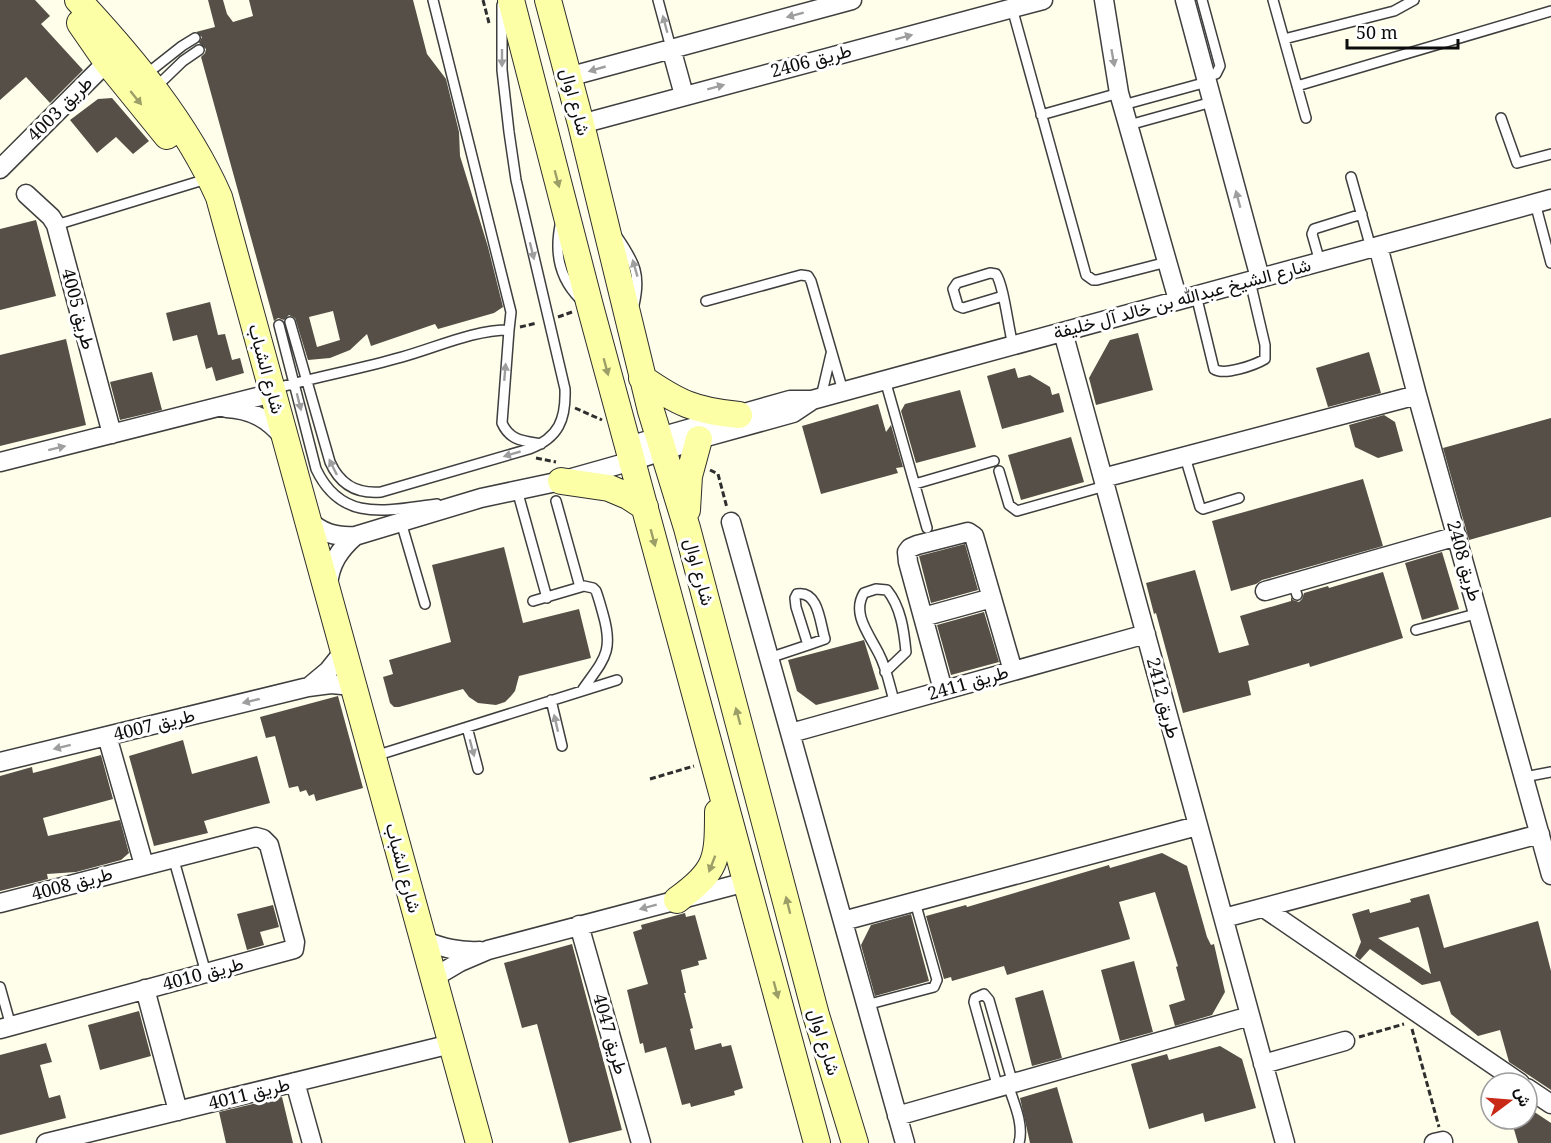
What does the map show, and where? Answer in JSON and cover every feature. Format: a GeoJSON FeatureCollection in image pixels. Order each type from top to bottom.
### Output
{"type":"FeatureCollection","features":[{"type":"Feature","properties":{"kind":"main road","name":"شارع الشباب"},"geometry":{"type":"LineString","coordinates":[[64,0],[115,58],[148,83],[194,149],[219,197],[279,388],[286,440],[478,1143]]}},
{"type":"Feature","properties":{"kind":"main road","name":"شارع الشباب"},"geometry":{"type":"LineString","coordinates":[[78,0],[224,217]]}},
{"type":"Feature","properties":{"kind":"main road","name":"شارع اوال"},"geometry":{"type":"LineString","coordinates":[[511,0],[564,207],[578,308],[630,454],[817,1143]]}},
{"type":"Feature","properties":{"kind":"main road","name":"شارع اوال"},"geometry":{"type":"LineString","coordinates":[[548,0],[642,378],[687,528],[816,1016],[855,1143]]}},
{"type":"Feature","properties":{"kind":"main road"},"geometry":{"type":"LineString","coordinates":[[533,86],[568,77]]}},
{"type":"Feature","properties":{"kind":"main road"},"geometry":{"type":"LineString","coordinates":[[545,133],[580,124]]}},
{"type":"Feature","properties":{"kind":"main road"},"geometry":{"type":"LineString","coordinates":[[642,378],[681,403],[694,408],[739,415]]}},
{"type":"Feature","properties":{"kind":"main road"},"geometry":{"type":"LineString","coordinates":[[687,528],[689,476],[699,439]]}},
{"type":"Feature","properties":{"kind":"main road"},"geometry":{"type":"LineString","coordinates":[[559,482],[609,488],[645,507]]}},
{"type":"Feature","properties":{"kind":"main road"},"geometry":{"type":"LineString","coordinates":[[677,900],[708,874],[714,860],[718,841],[718,785]]}},
{"type":"Feature","properties":{"kind":"main road"},"geometry":{"type":"LineString","coordinates":[[746,882],[764,901],[799,997],[807,1009],[816,1016]]}},
{"type":"Feature","properties":{"kind":"street"},"geometry":{"type":"LineString","coordinates":[[568,77],[852,0]]}},
{"type":"Feature","properties":{"kind":"street","name":"طريق 2406"},"geometry":{"type":"LineString","coordinates":[[580,124],[1043,0]]}},
{"type":"Feature","properties":{"kind":"street"},"geometry":{"type":"LineString","coordinates":[[1104,0],[1121,99],[1178,300]]}},
{"type":"Feature","properties":{"kind":"street"},"geometry":{"type":"LineString","coordinates":[[1185,0],[1203,35],[1206,80],[1255,279]]}},
{"type":"Feature","properties":{"kind":"street"},"geometry":{"type":"LineString","coordinates":[[671,48],[684,95]]}},
{"type":"Feature","properties":{"kind":"street","name":"طريق 4003"},"geometry":{"type":"LineString","coordinates":[[0,169],[115,58]]}},
{"type":"Feature","properties":{"kind":"street","name":"طريق 4005"},"geometry":{"type":"LineString","coordinates":[[26,194],[51,217],[56,225],[112,434]]}},
{"type":"Feature","properties":{"kind":"street","name":"شارع الشيخ عبدالله بن خالد آل خليفة"},"geometry":{"type":"LineString","coordinates":[[630,454],[661,445],[739,415],[790,400],[817,398],[1543,201]]}},
{"type":"Feature","properties":{"kind":"street","name":"طريق 2408"},"geometry":{"type":"LineString","coordinates":[[1374,247],[1551,875]]}},
{"type":"Feature","properties":{"kind":"street","name":"طريق 2412"},"geometry":{"type":"LineString","coordinates":[[1063,332],[1285,1143]]}},
{"type":"Feature","properties":{"kind":"street"},"geometry":{"type":"LineString","coordinates":[[0,462],[212,408],[279,388]]}},
{"type":"Feature","properties":{"kind":"street"},"geometry":{"type":"LineString","coordinates":[[1104,482],[1185,456],[1417,395]]}},
{"type":"Feature","properties":{"kind":"street","name":"شارع الشيخ عبدالله بن خالد آل خليفة"},"geometry":{"type":"LineString","coordinates":[[661,445],[699,439],[794,412],[817,398]]}},
{"type":"Feature","properties":{"kind":"street"},"geometry":{"type":"LineString","coordinates":[[212,408],[246,410],[275,427],[286,440]]}},
{"type":"Feature","properties":{"kind":"street"},"geometry":{"type":"LineString","coordinates":[[308,520],[317,529],[329,534],[342,537],[355,536],[482,498],[559,482],[630,454]]}},
{"type":"Feature","properties":{"kind":"street"},"geometry":{"type":"LineString","coordinates":[[731,522],[905,1143]]}},
{"type":"Feature","properties":{"kind":"street"},"geometry":{"type":"LineString","coordinates":[[944,690],[908,562],[907,552],[917,545],[968,532],[974,536],[1012,671]]}},
{"type":"Feature","properties":{"kind":"street","name":"شارع الشباب"},"geometry":{"type":"LineString","coordinates":[[327,592],[334,560],[343,546],[355,536]]}},
{"type":"Feature","properties":{"kind":"street"},"geometry":{"type":"LineString","coordinates":[[1265,591],[1295,589],[1457,536]]}},
{"type":"Feature","properties":{"kind":"street"},"geometry":{"type":"LineString","coordinates":[[923,617],[992,598]]}},
{"type":"Feature","properties":{"kind":"street","name":"طريق 2411"},"geometry":{"type":"LineString","coordinates":[[791,733],[1146,634]]}},
{"type":"Feature","properties":{"kind":"street","name":"طريق 4007"},"geometry":{"type":"LineString","coordinates":[[308,687],[328,671],[344,651]]}},
{"type":"Feature","properties":{"kind":"street","name":"طريق 4007"},"geometry":{"type":"LineString","coordinates":[[0,762],[308,687],[331,684],[353,687]]}},
{"type":"Feature","properties":{"kind":"street"},"geometry":{"type":"LineString","coordinates":[[107,736],[144,865]]}},
{"type":"Feature","properties":{"kind":"street"},"geometry":{"type":"LineString","coordinates":[[843,921],[1197,826]]}},
{"type":"Feature","properties":{"kind":"street"},"geometry":{"type":"LineString","coordinates":[[1224,918],[1540,834]]}},
{"type":"Feature","properties":{"kind":"street","name":"طريق 4008"},"geometry":{"type":"LineString","coordinates":[[0,903],[173,857],[256,837],[263,839]]}},
{"type":"Feature","properties":{"kind":"street","name":"طريق 4010"},"geometry":{"type":"LineString","coordinates":[[6,1028],[294,949],[295,942],[269,845],[263,839]]}},
{"type":"Feature","properties":{"kind":"street"},"geometry":{"type":"LineString","coordinates":[[433,978],[460,962],[488,951],[746,882]]}},
{"type":"Feature","properties":{"kind":"street"},"geometry":{"type":"LineString","coordinates":[[1264,908],[1502,1071]]}},
{"type":"Feature","properties":{"kind":"street","name":"طريق 4047"},"geometry":{"type":"LineString","coordinates":[[579,925],[641,1143]]}},
{"type":"Feature","properties":{"kind":"street"},"geometry":{"type":"LineString","coordinates":[[423,940],[445,949],[463,952],[488,951]]}},
{"type":"Feature","properties":{"kind":"street"},"geometry":{"type":"LineString","coordinates":[[145,989],[178,1111]]}},
{"type":"Feature","properties":{"kind":"street"},"geometry":{"type":"LineString","coordinates":[[897,1116],[1250,1016]]}},
{"type":"Feature","properties":{"kind":"street"},"geometry":{"type":"LineString","coordinates":[[1263,1064],[1345,1041]]}},
{"type":"Feature","properties":{"kind":"street","name":"طريق 4011"},"geometry":{"type":"LineString","coordinates":[[46,1143],[451,1044]]}},
{"type":"Feature","properties":{"kind":"street"},"geometry":{"type":"LineString","coordinates":[[295,1082],[312,1143]]}},
{"type":"Feature","properties":{"kind":"lane"},"geometry":{"type":"LineString","coordinates":[[433,0],[511,312],[502,423],[511,436],[518,440],[543,444]]}},
{"type":"Feature","properties":{"kind":"lane"},"geometry":{"type":"LineString","coordinates":[[290,322],[334,472],[341,481],[360,491],[381,492],[543,444],[556,430],[566,404],[565,389],[516,180],[508,132],[502,70],[502,0]]}},
{"type":"Feature","properties":{"kind":"lane"},"geometry":{"type":"LineString","coordinates":[[658,0],[671,48]]}},
{"type":"Feature","properties":{"kind":"lane"},"geometry":{"type":"LineString","coordinates":[[1202,0],[1203,35]]}},
{"type":"Feature","properties":{"kind":"lane"},"geometry":{"type":"LineString","coordinates":[[1273,0],[1306,118]]}},
{"type":"Feature","properties":{"kind":"lane"},"geometry":{"type":"LineString","coordinates":[[1284,39],[1394,11],[1414,0]]}},
{"type":"Feature","properties":{"kind":"lane"},"geometry":{"type":"LineString","coordinates":[[1012,8],[1086,275],[1097,280],[1167,262]]}},
{"type":"Feature","properties":{"kind":"lane"},"geometry":{"type":"LineString","coordinates":[[1297,86],[1551,11]]}},
{"type":"Feature","properties":{"kind":"lane"},"geometry":{"type":"LineString","coordinates":[[148,83],[182,46],[195,38]]}},
{"type":"Feature","properties":{"kind":"lane"},"geometry":{"type":"LineString","coordinates":[[148,83],[199,50]]}},
{"type":"Feature","properties":{"kind":"lane"},"geometry":{"type":"LineString","coordinates":[[1041,115],[1206,80]]}},
{"type":"Feature","properties":{"kind":"lane"},"geometry":{"type":"LineString","coordinates":[[1129,125],[1212,102]]}},
{"type":"Feature","properties":{"kind":"lane"},"geometry":{"type":"LineString","coordinates":[[1501,118],[1517,163],[1551,154]]}},
{"type":"Feature","properties":{"kind":"lane"},"geometry":{"type":"LineString","coordinates":[[1351,177],[1374,247]]}},
{"type":"Feature","properties":{"kind":"lane"},"geometry":{"type":"LineString","coordinates":[[56,225],[200,181]]}},
{"type":"Feature","properties":{"kind":"lane"},"geometry":{"type":"LineString","coordinates":[[1543,201],[1551,263]]}},
{"type":"Feature","properties":{"kind":"lane"},"geometry":{"type":"LineString","coordinates":[[1320,262],[1312,234],[1314,229],[1362,214]]}},
{"type":"Feature","properties":{"kind":"lane"},"geometry":{"type":"LineString","coordinates":[[1003,296],[963,308],[958,306],[953,289],[957,283],[993,273],[998,276],[1003,296],[1007,324],[1013,345]]}},
{"type":"Feature","properties":{"kind":"lane"},"geometry":{"type":"LineString","coordinates":[[706,301],[805,275],[811,280],[843,391]]}},
{"type":"Feature","properties":{"kind":"lane"},"geometry":{"type":"LineString","coordinates":[[1196,295],[1214,369],[1219,373],[1226,372],[1264,359],[1265,345],[1255,279]]}},
{"type":"Feature","properties":{"kind":"lane"},"geometry":{"type":"LineString","coordinates":[[279,325],[279,388],[326,488],[342,502],[372,511],[482,498]]}},
{"type":"Feature","properties":{"kind":"lane"},"geometry":{"type":"LineString","coordinates":[[279,388],[385,362],[488,330],[509,330]]}},
{"type":"Feature","properties":{"kind":"lane"},"geometry":{"type":"LineString","coordinates":[[817,398],[831,352]]}},
{"type":"Feature","properties":{"kind":"lane"},"geometry":{"type":"LineString","coordinates":[[885,380],[927,528]]}},
{"type":"Feature","properties":{"kind":"lane"},"geometry":{"type":"LineString","coordinates":[[1185,456],[1200,507],[1239,498]]}},
{"type":"Feature","properties":{"kind":"lane"},"geometry":{"type":"LineString","coordinates":[[915,484],[994,461]]}},
{"type":"Feature","properties":{"kind":"lane"},"geometry":{"type":"LineString","coordinates":[[999,471],[1009,505],[1017,511],[1104,482]]}},
{"type":"Feature","properties":{"kind":"lane"},"geometry":{"type":"LineString","coordinates":[[559,482],[580,587]]}},
{"type":"Feature","properties":{"kind":"lane"},"geometry":{"type":"LineString","coordinates":[[517,490],[547,598]]}},
{"type":"Feature","properties":{"kind":"lane"},"geometry":{"type":"LineString","coordinates":[[401,522],[425,604]]}},
{"type":"Feature","properties":{"kind":"lane"},"geometry":{"type":"LineString","coordinates":[[533,601],[580,587],[589,586],[596,591],[609,640],[604,659],[583,689]]}},
{"type":"Feature","properties":{"kind":"lane"},"geometry":{"type":"LineString","coordinates":[[885,672],[906,652],[905,636],[894,598],[887,590],[876,589],[864,593],[859,601],[860,614],[866,634],[880,655],[885,672],[895,704]]}},
{"type":"Feature","properties":{"kind":"lane"},"geometry":{"type":"LineString","coordinates":[[770,658],[808,645],[825,639],[814,602],[810,596],[803,593],[797,594],[795,602],[808,645]]}},
{"type":"Feature","properties":{"kind":"lane"},"geometry":{"type":"LineString","coordinates":[[1416,630],[1479,613]]}},
{"type":"Feature","properties":{"kind":"lane"},"geometry":{"type":"LineString","coordinates":[[373,757],[617,680]]}},
{"type":"Feature","properties":{"kind":"lane"},"geometry":{"type":"LineString","coordinates":[[551,700],[562,746]]}},
{"type":"Feature","properties":{"kind":"lane"},"geometry":{"type":"LineString","coordinates":[[467,727],[478,769]]}},
{"type":"Feature","properties":{"kind":"lane"},"geometry":{"type":"LineString","coordinates":[[1524,777],[1551,772]]}},
{"type":"Feature","properties":{"kind":"lane"},"geometry":{"type":"LineString","coordinates":[[173,857],[206,973]]}},
{"type":"Feature","properties":{"kind":"lane"},"geometry":{"type":"LineString","coordinates":[[866,1005],[934,987],[937,980],[915,902]]}},
{"type":"Feature","properties":{"kind":"lane"},"geometry":{"type":"LineString","coordinates":[[0,987],[6,1028]]}},
{"type":"Feature","properties":{"kind":"lane"},"geometry":{"type":"LineString","coordinates":[[1006,1085],[989,1000],[984,994],[975,998],[974,1002],[1019,1122],[1019,1143]]}},
{"type":"Feature","properties":{"kind":"path"},"geometry":{"type":"LineString","coordinates":[[514,453],[559,482]]}},
{"type":"Feature","properties":{"kind":"path"},"geometry":{"type":"LineString","coordinates":[[650,780],[712,760]]}},
{"type":"Feature","properties":{"kind":"path"},"geometry":{"type":"LineString","coordinates":[[1345,1041],[1410,1022],[1440,1142]]}},
{"type":"Feature","properties":{"kind":"building"},"geometry":{"type":"Polygon","coordinates":[[[0,0],[35,0],[50,16],[41,24],[83,70],[50,103],[26,77],[0,100],[0,0]]]}},
{"type":"Feature","properties":{"kind":"building"},"geometry":{"type":"Polygon","coordinates":[[[208,0],[223,0],[227,14],[233,22],[253,16],[249,0],[413,0],[427,54],[446,79],[459,132],[460,156],[488,247],[503,307],[494,313],[438,329],[435,324],[371,346],[367,334],[350,350],[330,358],[308,360],[295,318],[289,315],[284,320],[278,318],[274,321],[201,57],[206,49],[199,43],[202,37],[196,32],[215,27],[208,0]],[[333,311],[309,317],[317,347],[340,340],[333,311]]]}},
{"type":"Feature","properties":{"kind":"building"},"geometry":{"type":"Polygon","coordinates":[[[112,98],[149,141],[133,154],[116,137],[97,153],[70,120],[98,99],[112,98]]]}},
{"type":"Feature","properties":{"kind":"building"},"geometry":{"type":"Polygon","coordinates":[[[36,220],[56,296],[0,310],[0,229],[36,220]]]}},
{"type":"Feature","properties":{"kind":"building"},"geometry":{"type":"Polygon","coordinates":[[[210,302],[218,335],[225,334],[232,360],[240,358],[244,373],[216,381],[212,367],[206,369],[197,335],[173,341],[166,313],[210,302]]]}},
{"type":"Feature","properties":{"kind":"building"},"geometry":{"type":"Polygon","coordinates":[[[1138,333],[1153,390],[1096,405],[1089,378],[1110,340],[1138,333]]]}},
{"type":"Feature","properties":{"kind":"building"},"geometry":{"type":"Polygon","coordinates":[[[66,339],[86,425],[0,446],[0,355],[66,339]]]}},
{"type":"Feature","properties":{"kind":"building"},"geometry":{"type":"Polygon","coordinates":[[[1369,352],[1381,393],[1328,407],[1316,368],[1369,352]]]}},
{"type":"Feature","properties":{"kind":"building"},"geometry":{"type":"Polygon","coordinates":[[[1015,368],[1018,378],[1030,375],[1050,387],[1052,395],[1059,393],[1064,412],[1002,429],[987,376],[1015,368]]]}},
{"type":"Feature","properties":{"kind":"building"},"geometry":{"type":"Polygon","coordinates":[[[152,372],[162,410],[120,420],[110,382],[152,372]]]}},
{"type":"Feature","properties":{"kind":"building"},"geometry":{"type":"Polygon","coordinates":[[[960,390],[976,447],[916,463],[901,411],[905,404],[960,390]]]}},
{"type":"Feature","properties":{"kind":"building"},"geometry":{"type":"Polygon","coordinates":[[[878,404],[886,432],[891,425],[903,467],[896,468],[898,473],[821,494],[802,426],[878,404]]]}},
{"type":"Feature","properties":{"kind":"building"},"geometry":{"type":"Polygon","coordinates":[[[1384,415],[1395,422],[1403,451],[1378,458],[1355,447],[1349,425],[1384,415]]]}},
{"type":"Feature","properties":{"kind":"building"},"geometry":{"type":"Polygon","coordinates":[[[1551,418],[1551,517],[1469,540],[1443,448],[1551,418]]]}},
{"type":"Feature","properties":{"kind":"building"},"geometry":{"type":"Polygon","coordinates":[[[1071,437],[1084,482],[1021,500],[1008,455],[1071,437]]]}},
{"type":"Feature","properties":{"kind":"building"},"geometry":{"type":"Polygon","coordinates":[[[1363,479],[1383,546],[1231,591],[1212,521],[1363,479]]]}},
{"type":"Feature","properties":{"kind":"building"},"geometry":{"type":"Polygon","coordinates":[[[965,544],[978,590],[931,603],[919,556],[965,544]]]}},
{"type":"Feature","properties":{"kind":"building"},"geometry":{"type":"Polygon","coordinates":[[[504,547],[523,623],[579,609],[591,658],[519,676],[515,691],[505,702],[496,705],[478,703],[463,689],[394,707],[390,703],[383,677],[393,674],[389,660],[451,642],[432,565],[504,547]]]}},
{"type":"Feature","properties":{"kind":"building"},"geometry":{"type":"Polygon","coordinates":[[[1442,552],[1459,609],[1422,620],[1405,563],[1442,552]]]}},
{"type":"Feature","properties":{"kind":"building"},"geometry":{"type":"Polygon","coordinates":[[[1195,570],[1219,653],[1249,645],[1240,616],[1291,601],[1291,597],[1299,602],[1304,593],[1383,572],[1403,638],[1310,667],[1309,663],[1248,681],[1251,695],[1183,713],[1146,583],[1195,570]]]}},
{"type":"Feature","properties":{"kind":"building"},"geometry":{"type":"Polygon","coordinates":[[[984,612],[999,662],[951,675],[937,625],[984,612]]]}},
{"type":"Feature","properties":{"kind":"building"},"geometry":{"type":"Polygon","coordinates":[[[864,640],[879,689],[816,705],[797,691],[788,660],[864,640]]]}},
{"type":"Feature","properties":{"kind":"building"},"geometry":{"type":"Polygon","coordinates":[[[338,696],[363,788],[316,801],[314,794],[309,796],[306,790],[300,792],[298,786],[289,788],[275,736],[266,738],[260,717],[338,696]]]}},
{"type":"Feature","properties":{"kind":"building"},"geometry":{"type":"Polygon","coordinates":[[[183,740],[192,774],[257,756],[270,803],[204,821],[208,833],[154,846],[129,756],[183,740]]]}},
{"type":"Feature","properties":{"kind":"building"},"geometry":{"type":"Polygon","coordinates":[[[101,755],[113,799],[43,818],[48,836],[120,820],[129,853],[121,860],[76,872],[47,874],[48,879],[0,891],[0,776],[32,767],[33,773],[101,755]]]}},
{"type":"Feature","properties":{"kind":"building"},"geometry":{"type":"Polygon","coordinates":[[[1162,853],[1187,866],[1207,937],[1211,945],[1214,944],[1225,992],[1212,1015],[1175,1026],[1169,1005],[1185,1000],[1176,967],[1178,966],[1155,892],[1119,902],[1130,939],[1007,975],[1004,966],[952,981],[951,977],[944,979],[926,916],[966,905],[967,907],[1109,865],[1110,868],[1162,853]]]}},
{"type":"Feature","properties":{"kind":"building"},"geometry":{"type":"Polygon","coordinates":[[[1429,894],[1444,948],[1538,921],[1551,971],[1551,1090],[1539,1082],[1539,1071],[1522,1071],[1509,1062],[1500,1030],[1478,1036],[1451,1014],[1440,981],[1422,985],[1370,949],[1360,960],[1355,956],[1361,942],[1352,914],[1369,909],[1370,913],[1411,902],[1410,899],[1429,894]],[[1418,927],[1378,938],[1431,974],[1418,927]]]}},
{"type":"Feature","properties":{"kind":"building"},"geometry":{"type":"Polygon","coordinates":[[[273,905],[279,927],[260,932],[264,945],[247,950],[237,914],[273,905]]]}},
{"type":"Feature","properties":{"kind":"building"},"geometry":{"type":"Polygon","coordinates":[[[685,913],[686,917],[695,915],[707,959],[698,961],[699,965],[681,970],[693,1028],[690,1029],[695,1050],[721,1043],[722,1047],[731,1045],[743,1088],[734,1091],[735,1095],[691,1107],[690,1103],[682,1105],[666,1047],[645,1053],[643,1043],[640,1044],[627,990],[648,984],[633,932],[642,929],[641,925],[685,913]]]}},
{"type":"Feature","properties":{"kind":"building"},"geometry":{"type":"Polygon","coordinates":[[[911,914],[929,981],[875,996],[861,945],[871,925],[911,914]]]}},
{"type":"Feature","properties":{"kind":"building"},"geometry":{"type":"Polygon","coordinates":[[[572,944],[622,1130],[569,1143],[537,1024],[522,1028],[504,963],[572,944]]]}},
{"type":"Feature","properties":{"kind":"building"},"geometry":{"type":"Polygon","coordinates":[[[1134,961],[1153,1032],[1120,1041],[1101,970],[1134,961]]]}},
{"type":"Feature","properties":{"kind":"building"},"geometry":{"type":"Polygon","coordinates":[[[1043,990],[1062,1058],[1032,1066],[1015,998],[1043,990]]]}},
{"type":"Feature","properties":{"kind":"building"},"geometry":{"type":"Polygon","coordinates":[[[139,1011],[151,1056],[100,1070],[88,1025],[139,1011]]]}},
{"type":"Feature","properties":{"kind":"building"},"geometry":{"type":"Polygon","coordinates":[[[46,1043],[52,1062],[40,1065],[49,1098],[60,1095],[66,1118],[0,1135],[0,1055],[46,1043]]]}},
{"type":"Feature","properties":{"kind":"building"},"geometry":{"type":"Polygon","coordinates":[[[1220,1046],[1242,1059],[1256,1108],[1205,1122],[1203,1113],[1149,1129],[1131,1064],[1167,1054],[1169,1060],[1220,1046]]]}},
{"type":"Feature","properties":{"kind":"building"},"geometry":{"type":"Polygon","coordinates":[[[1057,1087],[1073,1143],[1030,1143],[1020,1098],[1057,1087]]]}},
{"type":"Feature","properties":{"kind":"building"},"geometry":{"type":"Polygon","coordinates":[[[282,1097],[293,1143],[226,1143],[219,1112],[282,1097]]]}},
{"type":"Feature","properties":{"kind":"building"},"geometry":{"type":"Polygon","coordinates":[[[1539,1115],[1551,1123],[1551,1143],[1518,1143],[1514,1131],[1539,1131],[1539,1115]]]}}]}
